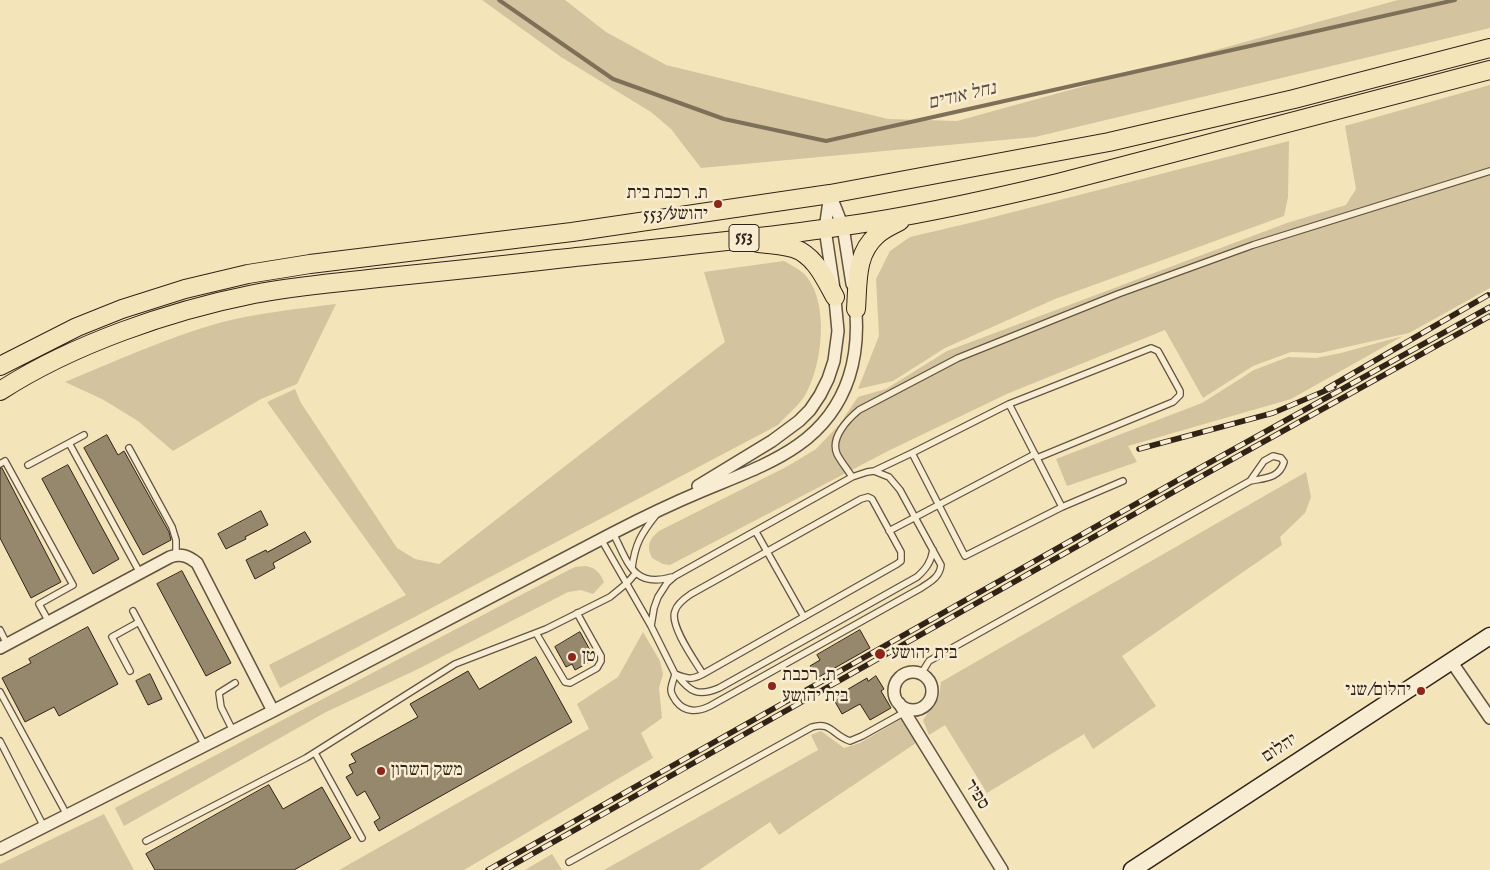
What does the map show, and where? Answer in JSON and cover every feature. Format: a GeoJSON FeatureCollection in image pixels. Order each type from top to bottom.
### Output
{"type":"FeatureCollection","features":[{"type":"Feature","properties":{"kind":"main road","name":"553"},"geometry":{"type":"LineString","coordinates":[[0,366],[97,318],[184,289],[248,274],[301,265],[572,232],[830,194],[1109,142],[1294,99],[1490,48]]}},
{"type":"Feature","properties":{"kind":"main road","name":"553"},"geometry":{"type":"LineString","coordinates":[[0,391],[58,360],[105,338],[176,314],[252,294],[322,284],[825,229],[910,215],[992,199],[1058,183],[1490,70]]}},
{"type":"Feature","properties":{"kind":"main road"},"geometry":{"type":"LineString","coordinates":[[856,309],[860,262],[863,252],[877,235],[910,215]]}},
{"type":"Feature","properties":{"kind":"main road"},"geometry":{"type":"LineString","coordinates":[[736,239],[793,248],[802,252],[819,268],[835,297]]}},
{"type":"Feature","properties":{"kind":"main road","name":"יהלום"},"geometry":{"type":"LineString","coordinates":[[1132,870],[1490,636]]}},
{"type":"Feature","properties":{"kind":"street"},"geometry":{"type":"LineString","coordinates":[[0,849],[273,711],[601,539],[665,507],[756,469],[812,435],[825,423],[837,405],[846,386],[852,366],[857,331],[856,309],[843,226],[830,194]]}},
{"type":"Feature","properties":{"kind":"street"},"geometry":{"type":"LineString","coordinates":[[665,507],[772,441],[800,420],[810,410],[820,395],[834,362],[838,331],[825,229],[830,194]]}},
{"type":"Feature","properties":{"kind":"street"},"geometry":{"type":"LineString","coordinates":[[4,646],[176,555],[186,556],[197,563],[273,711]]}},
{"type":"Feature","properties":{"kind":"street"},"geometry":{"type":"LineString","coordinates":[[1451,661],[1490,718]]}},
{"type":"Feature","properties":{"kind":"street"},"geometry":{"type":"LineString","coordinates":[[906,674],[921,674],[930,683],[932,695],[926,706],[921,709],[904,708],[895,693],[897,682],[906,674]]}},
{"type":"Feature","properties":{"kind":"street","name":"ספיר"},"geometry":{"type":"LineString","coordinates":[[904,708],[1002,870]]}},
{"type":"Feature","properties":{"kind":"street","name":"ספיר"},"geometry":{"type":"LineString","coordinates":[[921,709],[917,719],[921,738]]}},
{"type":"Feature","properties":{"kind":"lane"},"geometry":{"type":"LineString","coordinates":[[852,477],[837,454],[835,446],[840,432],[848,419],[858,410],[958,358],[1118,294],[1180,273],[1252,245],[1490,171]]}},
{"type":"Feature","properties":{"kind":"lane"},"geometry":{"type":"LineString","coordinates":[[650,626],[658,596],[667,583],[676,576],[852,477],[874,471],[1010,404],[1151,348],[1158,351],[1180,391],[1180,396],[1173,402],[1036,456],[938,504],[889,531]]}},
{"type":"Feature","properties":{"kind":"lane"},"geometry":{"type":"LineString","coordinates":[[1010,404],[1062,507]]}},
{"type":"Feature","properties":{"kind":"lane"},"geometry":{"type":"LineString","coordinates":[[28,465],[84,435]]}},
{"type":"Feature","properties":{"kind":"lane"},"geometry":{"type":"LineString","coordinates":[[70,443],[140,573]]}},
{"type":"Feature","properties":{"kind":"lane"},"geometry":{"type":"LineString","coordinates":[[130,448],[172,527],[176,540],[176,555]]}},
{"type":"Feature","properties":{"kind":"lane"},"geometry":{"type":"LineString","coordinates":[[912,453],[965,556],[1062,507],[1122,481]]}},
{"type":"Feature","properties":{"kind":"lane"},"geometry":{"type":"LineString","coordinates":[[921,674],[929,661],[1250,481],[1277,475],[1282,469],[1284,462],[1281,458],[1273,456],[1264,461],[1250,481]]}},
{"type":"Feature","properties":{"kind":"lane"},"geometry":{"type":"LineString","coordinates":[[0,464],[5,461],[74,585],[39,604],[49,622]]}},
{"type":"Feature","properties":{"kind":"lane"},"geometry":{"type":"LineString","coordinates":[[675,674],[671,689],[672,695],[679,705],[688,710],[701,710],[933,580],[940,571],[940,565],[933,550],[895,483],[889,477],[874,471]]}},
{"type":"Feature","properties":{"kind":"lane"},"geometry":{"type":"LineString","coordinates":[[675,674],[694,679],[703,674],[804,617],[901,561],[901,552],[872,499],[868,497],[861,499],[686,598],[674,611],[673,616],[676,628],[703,674]]}},
{"type":"Feature","properties":{"kind":"lane"},"geometry":{"type":"LineString","coordinates":[[146,840],[315,753],[455,664],[536,633],[610,597],[627,583],[634,571],[634,555],[640,536],[665,507]]}},
{"type":"Feature","properties":{"kind":"lane"},"geometry":{"type":"LineString","coordinates":[[756,532],[804,617]]}},
{"type":"Feature","properties":{"kind":"lane"},"geometry":{"type":"LineString","coordinates":[[613,533],[634,571],[641,578],[661,580],[676,576]]}},
{"type":"Feature","properties":{"kind":"lane"},"geometry":{"type":"LineString","coordinates":[[601,539],[627,583],[675,674],[684,685],[692,691],[700,693],[719,688],[917,577],[928,566],[933,550]]}},
{"type":"Feature","properties":{"kind":"lane"},"geometry":{"type":"LineString","coordinates":[[133,611],[205,746]]}},
{"type":"Feature","properties":{"kind":"lane"},"geometry":{"type":"LineString","coordinates":[[536,633],[565,682],[570,684],[597,668],[602,661],[577,613]]}},
{"type":"Feature","properties":{"kind":"lane"},"geometry":{"type":"LineString","coordinates":[[130,671],[112,637],[139,622]]}},
{"type":"Feature","properties":{"kind":"lane"},"geometry":{"type":"LineString","coordinates":[[0,630],[4,646]]}},
{"type":"Feature","properties":{"kind":"lane"},"geometry":{"type":"LineString","coordinates":[[233,731],[221,707],[219,693],[235,683]]}},
{"type":"Feature","properties":{"kind":"lane"},"geometry":{"type":"LineString","coordinates":[[0,692],[67,815]]}},
{"type":"Feature","properties":{"kind":"lane"},"geometry":{"type":"LineString","coordinates":[[569,862],[812,727],[820,724],[826,726],[831,728],[838,737],[850,741],[862,736],[904,708]]}},
{"type":"Feature","properties":{"kind":"lane"},"geometry":{"type":"LineString","coordinates":[[0,741],[44,827]]}},
{"type":"Feature","properties":{"kind":"lane"},"geometry":{"type":"LineString","coordinates":[[315,753],[362,838]]}},
{"type":"Feature","properties":{"kind":"shaded area"},"geometry":{"type":"Polygon","coordinates":[[[482,0],[565,0],[606,32],[666,65],[888,119],[957,121],[1398,0],[1490,0],[1490,28],[1035,137],[701,168],[671,129],[651,112],[561,57],[482,0]]]}},
{"type":"Feature","properties":{"kind":"shaded area"},"geometry":{"type":"Polygon","coordinates":[[[1490,85],[1490,288],[1409,333],[1320,353],[1291,352],[1253,366],[1203,398],[1165,330],[1009,393],[890,450],[670,565],[663,564],[652,558],[649,546],[653,537],[659,531],[788,466],[816,449],[839,425],[858,397],[886,389],[947,351],[1287,223],[1346,205],[1356,189],[1345,126],[1490,85]]]}},
{"type":"Feature","properties":{"kind":"shaded area"},"geometry":{"type":"Polygon","coordinates":[[[1289,141],[1288,197],[1284,216],[1055,299],[945,348],[893,381],[858,389],[879,336],[876,279],[890,251],[910,237],[1289,141]]]}},
{"type":"Feature","properties":{"kind":"shaded area"},"geometry":{"type":"Polygon","coordinates":[[[784,261],[804,274],[814,288],[821,319],[821,336],[819,353],[810,385],[801,401],[778,425],[280,688],[269,665],[406,595],[267,402],[295,389],[301,403],[397,548],[415,559],[439,564],[725,342],[704,272],[784,261]]]}},
{"type":"Feature","properties":{"kind":"shaded area"},"geometry":{"type":"Polygon","coordinates":[[[336,304],[297,384],[261,399],[173,451],[138,421],[102,399],[65,382],[160,343],[219,323],[262,314],[336,304]]]}},
{"type":"Feature","properties":{"kind":"shaded area"},"geometry":{"type":"Polygon","coordinates":[[[1403,336],[1291,399],[1128,446],[1137,462],[1067,486],[1056,459],[1202,403],[1254,370],[1288,357],[1316,358],[1403,336]]]}},
{"type":"Feature","properties":{"kind":"shaded area"},"geometry":{"type":"Polygon","coordinates":[[[1306,472],[1311,497],[1305,513],[1280,537],[1282,545],[1122,656],[1156,706],[1093,749],[1084,734],[987,793],[945,725],[929,735],[923,720],[939,697],[941,682],[1306,472]]]}},
{"type":"Feature","properties":{"kind":"shaded area"},"geometry":{"type":"Polygon","coordinates":[[[586,566],[597,571],[604,582],[593,594],[581,590],[568,592],[416,670],[326,712],[124,826],[115,808],[561,574],[575,567],[586,566]]]}},
{"type":"Feature","properties":{"kind":"shaded area"},"geometry":{"type":"Polygon","coordinates":[[[643,632],[660,661],[663,674],[659,688],[662,718],[641,733],[653,758],[464,870],[339,870],[589,729],[577,704],[618,677],[643,632]]]}},
{"type":"Feature","properties":{"kind":"shaded area"},"geometry":{"type":"Polygon","coordinates":[[[903,718],[916,743],[779,835],[770,822],[699,870],[604,870],[818,750],[811,735],[821,731],[844,748],[860,743],[903,718]]]}},
{"type":"Feature","properties":{"kind":"shaded area"},"geometry":{"type":"Polygon","coordinates":[[[104,814],[134,870],[0,870],[0,864],[104,814]]]}},
{"type":"Feature","properties":{"kind":"shaded area"},"geometry":{"type":"Polygon","coordinates":[[[552,854],[562,870],[525,870],[552,854]]]}},
{"type":"Feature","properties":{"kind":"building"},"geometry":{"type":"Polygon","coordinates":[[[107,435],[118,455],[124,451],[169,532],[171,540],[143,555],[84,448],[107,435]]]}},
{"type":"Feature","properties":{"kind":"building"},"geometry":{"type":"Polygon","coordinates":[[[68,465],[119,559],[93,574],[42,479],[68,465]]]}},
{"type":"Feature","properties":{"kind":"building"},"geometry":{"type":"Polygon","coordinates":[[[2,468],[61,582],[31,598],[0,538],[0,469],[2,468]]]}},
{"type":"Feature","properties":{"kind":"building"},"geometry":{"type":"Polygon","coordinates":[[[261,511],[268,525],[226,549],[218,534],[261,511]]]}},
{"type":"Feature","properties":{"kind":"building"},"geometry":{"type":"Polygon","coordinates":[[[305,532],[311,542],[273,563],[275,568],[255,579],[246,560],[266,550],[267,552],[305,532]]]}},
{"type":"Feature","properties":{"kind":"building"},"geometry":{"type":"Polygon","coordinates":[[[182,571],[231,663],[206,676],[157,584],[182,571]]]}},
{"type":"Feature","properties":{"kind":"building"},"geometry":{"type":"Polygon","coordinates":[[[88,627],[118,684],[59,716],[54,707],[25,722],[2,678],[31,663],[29,659],[88,627]]]}},
{"type":"Feature","properties":{"kind":"building"},"geometry":{"type":"Polygon","coordinates":[[[860,630],[870,648],[817,678],[810,666],[820,660],[817,655],[860,630]]]}},
{"type":"Feature","properties":{"kind":"building"},"geometry":{"type":"Polygon","coordinates":[[[580,632],[595,659],[575,670],[572,664],[566,667],[555,647],[580,632]]]}},
{"type":"Feature","properties":{"kind":"building"},"geometry":{"type":"Polygon","coordinates":[[[536,657],[572,722],[379,831],[374,822],[380,818],[365,791],[357,796],[346,777],[353,773],[349,765],[356,762],[351,754],[418,717],[410,704],[468,671],[479,689],[536,657]]]}},
{"type":"Feature","properties":{"kind":"building"},"geometry":{"type":"Polygon","coordinates":[[[150,674],[162,699],[148,705],[136,681],[150,674]]]}},
{"type":"Feature","properties":{"kind":"building"},"geometry":{"type":"Polygon","coordinates":[[[876,676],[884,689],[881,691],[891,708],[870,720],[860,704],[842,714],[833,698],[867,678],[868,681],[876,676]]]}},
{"type":"Feature","properties":{"kind":"building"},"geometry":{"type":"Polygon","coordinates":[[[269,785],[283,809],[322,787],[351,838],[294,870],[155,870],[146,854],[269,785]]]}},
{"type":"Feature","properties":{"kind":"waterway","name":"נחל אודים"},"geometry":{"type":"LineString","coordinates":[[499,0],[613,79],[724,119],[826,141],[1455,0]]}},
{"type":"Feature","properties":{"kind":"railway"},"geometry":{"type":"LineString","coordinates":[[1326,389],[1488,295]]}},
{"type":"Feature","properties":{"kind":"railway"},"geometry":{"type":"LineString","coordinates":[[488,870],[1180,479],[1490,307]]}},
{"type":"Feature","properties":{"kind":"railway"},"geometry":{"type":"LineString","coordinates":[[504,870],[1184,486],[1490,316]]}},
{"type":"Feature","properties":{"kind":"railway"},"geometry":{"type":"LineString","coordinates":[[1139,449],[1273,413],[1334,387]]}},
{"type":"Feature","properties":{"kind":"place","name":"ת. רכבת בית יהושע/553"},"geometry":{"type":"Point","coordinates":[718,204]}},
{"type":"Feature","properties":{"kind":"place","name":"בית יהושע"},"geometry":{"type":"Point","coordinates":[880,654]}},
{"type":"Feature","properties":{"kind":"place","name":"טן"},"geometry":{"type":"Point","coordinates":[572,657]}},
{"type":"Feature","properties":{"kind":"place","name":"ת. רכבת בית יהושע"},"geometry":{"type":"Point","coordinates":[772,686]}},
{"type":"Feature","properties":{"kind":"place","name":"יהלום/שני"},"geometry":{"type":"Point","coordinates":[1421,691]}},
{"type":"Feature","properties":{"kind":"place","name":"משק השרון"},"geometry":{"type":"Point","coordinates":[381,771]}}]}
